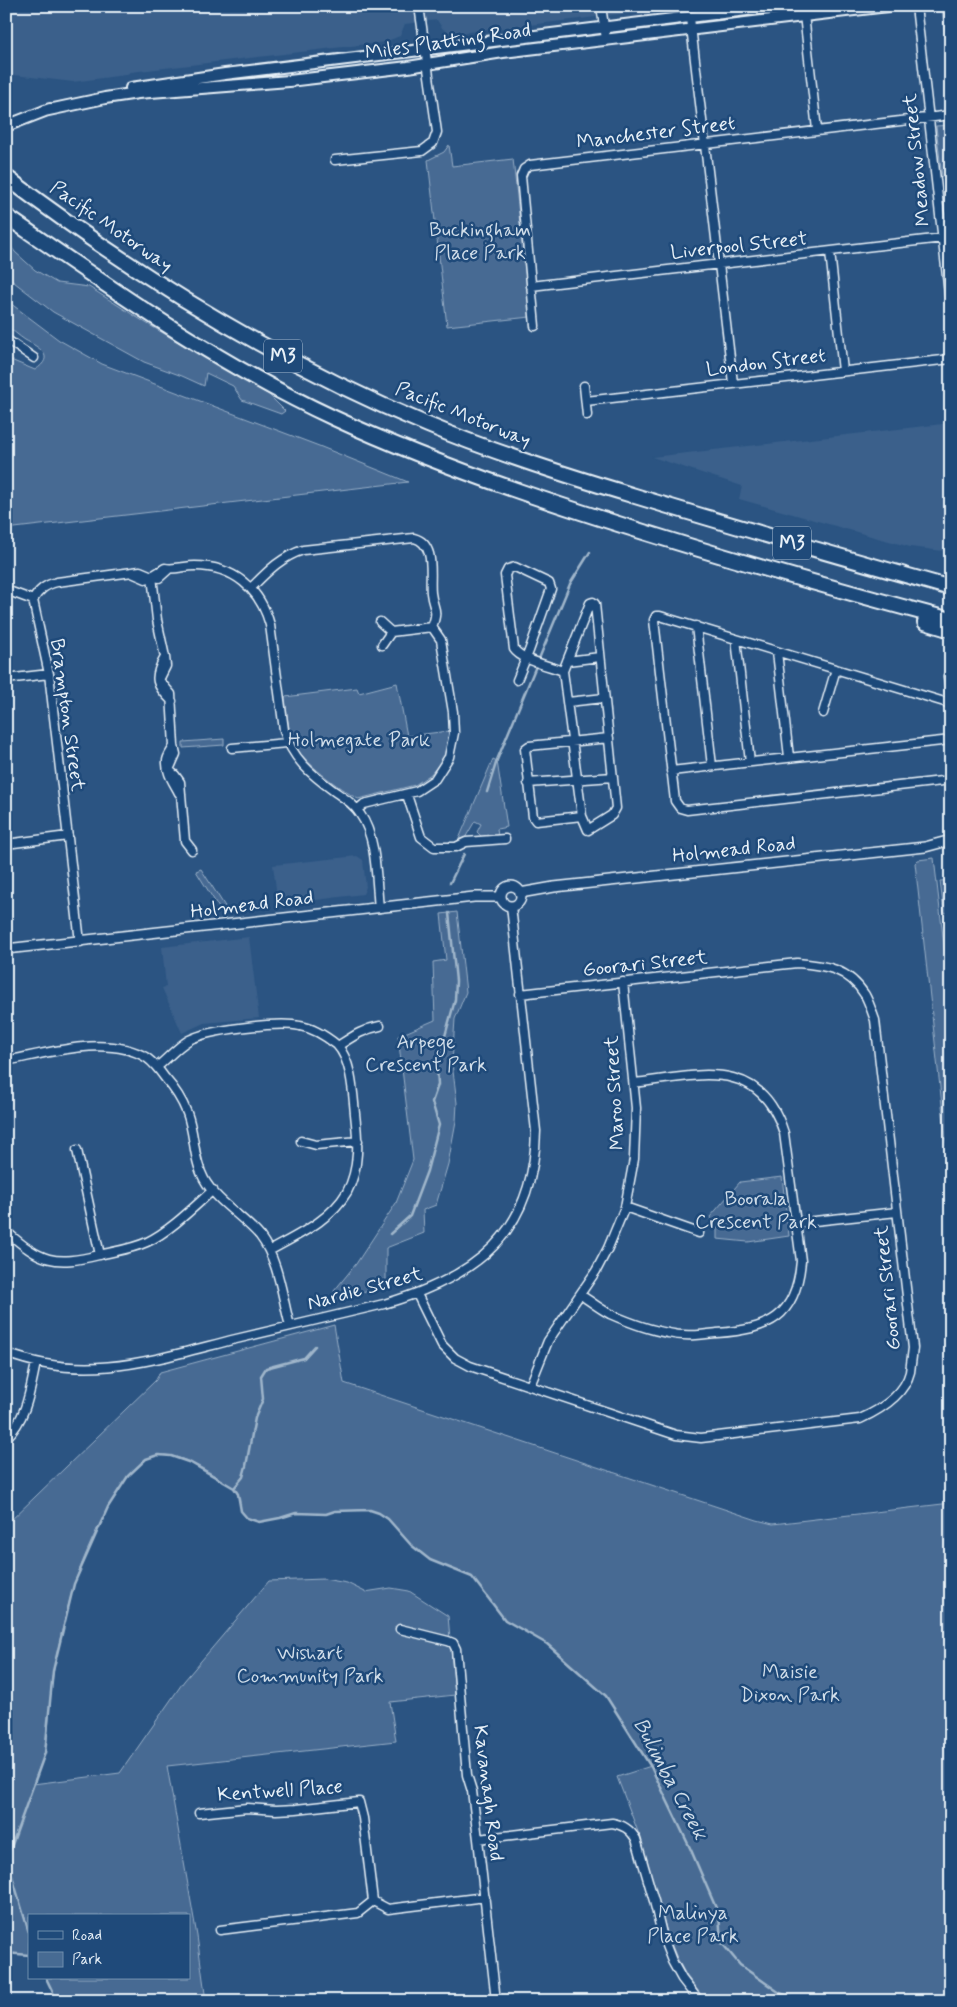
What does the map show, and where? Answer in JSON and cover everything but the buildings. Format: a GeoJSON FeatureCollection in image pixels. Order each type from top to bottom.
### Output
{"type":"FeatureCollection","features":[{"type":"Feature","properties":{"kind":"highway","name":"Pacific Motorway"},"geometry":{"type":"LineString","coordinates":[[6,177],[78,230],[198,310],[278,354],[348,389],[428,425],[514,458],[588,483],[951,588]]}},
{"type":"Feature","properties":{"kind":"highway","name":"M3"},"geometry":{"type":"LineString","coordinates":[[6,216],[147,313],[242,370],[333,418],[419,454],[518,491],[694,549],[951,620]]}},
{"type":"Feature","properties":{"kind":"highway"},"geometry":{"type":"LineString","coordinates":[[901,606],[924,622],[951,630]]}},
{"type":"Feature","properties":{"kind":"main road","name":"Miles Platting Road"},"geometry":{"type":"LineString","coordinates":[[6,126],[74,100],[104,92],[225,74],[779,6]]}},
{"type":"Feature","properties":{"kind":"main road","name":"Miles Platting Road"},"geometry":{"type":"LineString","coordinates":[[44,112],[105,98],[289,81],[427,64],[503,52],[692,29],[804,11],[888,6]]}},
{"type":"Feature","properties":{"kind":"street"},"geometry":{"type":"LineString","coordinates":[[335,160],[422,151],[433,144],[436,132],[419,6]]}},
{"type":"Feature","properties":{"kind":"street"},"geometry":{"type":"LineString","coordinates":[[602,6],[606,39]]}},
{"type":"Feature","properties":{"kind":"street","name":"Meadow Street"},"geometry":{"type":"LineString","coordinates":[[916,6],[929,117],[947,238],[951,311]]}},
{"type":"Feature","properties":{"kind":"street"},"geometry":{"type":"LineString","coordinates":[[804,11],[817,130]]}},
{"type":"Feature","properties":{"kind":"street"},"geometry":{"type":"LineString","coordinates":[[690,18],[733,383]]}},
{"type":"Feature","properties":{"kind":"street","name":"Manchester Street"},"geometry":{"type":"LineString","coordinates":[[535,326],[521,176],[524,169],[530,165],[951,115]]}},
{"type":"Feature","properties":{"kind":"street","name":"Liverpool Street"},"geometry":{"type":"LineString","coordinates":[[530,286],[947,238]]}},
{"type":"Feature","properties":{"kind":"street"},"geometry":{"type":"LineString","coordinates":[[830,252],[843,370]]}},
{"type":"Feature","properties":{"kind":"street"},"geometry":{"type":"LineString","coordinates":[[6,339],[34,358]]}},
{"type":"Feature","properties":{"kind":"street","name":"London Street"},"geometry":{"type":"LineString","coordinates":[[586,401],[951,359]]}},
{"type":"Feature","properties":{"kind":"street"},"geometry":{"type":"LineString","coordinates":[[584,386],[587,415]]}},
{"type":"Feature","properties":{"kind":"street"},"geometry":{"type":"LineString","coordinates":[[251,588],[285,557],[303,550],[414,538],[420,539],[428,551],[433,602],[429,619],[433,634],[442,651],[453,712],[454,733],[449,757],[435,778],[417,791],[373,803],[359,812]]}},
{"type":"Feature","properties":{"kind":"street"},"geometry":{"type":"LineString","coordinates":[[152,576],[162,569],[208,566],[236,576],[251,588],[267,614],[270,625],[287,743],[300,762],[359,812],[371,844],[379,908]]}},
{"type":"Feature","properties":{"kind":"street"},"geometry":{"type":"LineString","coordinates":[[517,680],[529,659],[550,589],[549,583],[515,567],[508,569],[505,575],[514,648],[518,654],[529,659],[564,671]]}},
{"type":"Feature","properties":{"kind":"street"},"geometry":{"type":"LineString","coordinates":[[6,590],[33,600],[46,585],[56,582],[140,571],[152,576]]}},
{"type":"Feature","properties":{"kind":"street"},"geometry":{"type":"LineString","coordinates":[[152,576],[157,620],[166,666],[159,680],[171,694],[172,701],[174,746],[167,760],[169,777],[179,793],[185,842],[192,850]]}},
{"type":"Feature","properties":{"kind":"street","name":"Brampton Street"},"geometry":{"type":"LineString","coordinates":[[33,600],[49,674],[80,942]]}},
{"type":"Feature","properties":{"kind":"street"},"geometry":{"type":"LineString","coordinates":[[593,602],[595,604],[616,808],[612,815],[588,830],[582,816],[564,671],[568,661],[590,603],[593,602]]}},
{"type":"Feature","properties":{"kind":"street"},"geometry":{"type":"LineString","coordinates":[[951,704],[696,626],[660,616],[656,616],[654,620],[675,801],[680,808],[687,810],[951,780]]}},
{"type":"Feature","properties":{"kind":"street"},"geometry":{"type":"LineString","coordinates":[[380,622],[391,632]]}},
{"type":"Feature","properties":{"kind":"street"},"geometry":{"type":"LineString","coordinates":[[696,626],[712,766]]}},
{"type":"Feature","properties":{"kind":"street"},"geometry":{"type":"LineString","coordinates":[[382,645],[391,632],[432,627]]}},
{"type":"Feature","properties":{"kind":"street"},"geometry":{"type":"LineString","coordinates":[[736,638],[750,762]]}},
{"type":"Feature","properties":{"kind":"street"},"geometry":{"type":"LineString","coordinates":[[777,652],[788,758]]}},
{"type":"Feature","properties":{"kind":"street"},"geometry":{"type":"LineString","coordinates":[[568,661],[600,657]]}},
{"type":"Feature","properties":{"kind":"street"},"geometry":{"type":"LineString","coordinates":[[823,713],[836,669]]}},
{"type":"Feature","properties":{"kind":"street"},"geometry":{"type":"LineString","coordinates":[[6,679],[49,674]]}},
{"type":"Feature","properties":{"kind":"street"},"geometry":{"type":"LineString","coordinates":[[948,676],[951,699]]}},
{"type":"Feature","properties":{"kind":"street"},"geometry":{"type":"LineString","coordinates":[[568,702],[604,698]]}},
{"type":"Feature","properties":{"kind":"street"},"geometry":{"type":"LineString","coordinates":[[582,816],[536,821],[533,817],[524,749],[529,746],[609,738]]}},
{"type":"Feature","properties":{"kind":"street"},"geometry":{"type":"LineString","coordinates":[[671,771],[951,740]]}},
{"type":"Feature","properties":{"kind":"street"},"geometry":{"type":"LineString","coordinates":[[232,748],[287,743]]}},
{"type":"Feature","properties":{"kind":"street"},"geometry":{"type":"LineString","coordinates":[[528,784],[613,777]]}},
{"type":"Feature","properties":{"kind":"street"},"geometry":{"type":"LineString","coordinates":[[407,795],[421,837],[434,847],[456,847],[466,842],[505,838]]}},
{"type":"Feature","properties":{"kind":"street"},"geometry":{"type":"LineString","coordinates":[[6,844],[68,836]]}},
{"type":"Feature","properties":{"kind":"street","name":"Holmead Road"},"geometry":{"type":"LineString","coordinates":[[520,893],[563,886],[925,847],[951,840]]}},
{"type":"Feature","properties":{"kind":"street"},"geometry":{"type":"LineString","coordinates":[[510,886],[517,888],[520,893],[519,902],[512,906],[503,902],[501,897],[504,888],[510,886]]}},
{"type":"Feature","properties":{"kind":"street","name":"Holmead Road"},"geometry":{"type":"LineString","coordinates":[[6,949],[474,897],[501,897]]}},
{"type":"Feature","properties":{"kind":"street","name":"Nardie Street"},"geometry":{"type":"LineString","coordinates":[[6,1353],[36,1363],[85,1369],[122,1366],[417,1294],[447,1282],[468,1269],[489,1251],[519,1211],[530,1186],[536,1157],[536,1131],[512,906]]}},
{"type":"Feature","properties":{"kind":"street","name":"Goorari Street"},"geometry":{"type":"LineString","coordinates":[[417,1294],[442,1344],[455,1358],[470,1366],[676,1435],[701,1438],[860,1419],[880,1410],[897,1395],[910,1374],[913,1348],[875,1020],[865,995],[848,975],[824,965],[797,963],[520,994]]}},
{"type":"Feature","properties":{"kind":"street","name":"Maroo Street"},"geometry":{"type":"LineString","coordinates":[[530,1386],[548,1341],[581,1295],[608,1248],[625,1207],[630,1187],[636,1136],[634,1084],[623,982]]}},
{"type":"Feature","properties":{"kind":"street"},"geometry":{"type":"LineString","coordinates":[[157,1068],[187,1041],[207,1032],[287,1024],[302,1026],[321,1034],[338,1046],[347,1065],[352,1082],[358,1141],[355,1170],[347,1191],[334,1209],[317,1224],[269,1251]]}},
{"type":"Feature","properties":{"kind":"street"},"geometry":{"type":"LineString","coordinates":[[338,1046],[356,1034],[369,1028],[380,1026]]}},
{"type":"Feature","properties":{"kind":"street"},"geometry":{"type":"LineString","coordinates":[[6,1061],[63,1050],[112,1047],[122,1047],[148,1059],[182,1102],[188,1115],[199,1168],[205,1181],[260,1236],[269,1251],[276,1267],[290,1326]]}},
{"type":"Feature","properties":{"kind":"street"},"geometry":{"type":"LineString","coordinates":[[581,1295],[609,1313],[667,1333],[687,1336],[741,1331],[762,1325],[777,1317],[788,1306],[795,1294],[799,1279],[801,1261],[784,1133],[778,1115],[770,1101],[760,1090],[744,1081],[729,1076],[709,1075],[634,1084]]}},
{"type":"Feature","properties":{"kind":"street"},"geometry":{"type":"LineString","coordinates":[[301,1141],[316,1145],[358,1141]]}},
{"type":"Feature","properties":{"kind":"street"},"geometry":{"type":"LineString","coordinates":[[77,1150],[100,1255]]}},
{"type":"Feature","properties":{"kind":"street"},"geometry":{"type":"LineString","coordinates":[[6,1231],[26,1249],[42,1257],[58,1262],[72,1262],[148,1242],[213,1190]]}},
{"type":"Feature","properties":{"kind":"street"},"geometry":{"type":"LineString","coordinates":[[625,1207],[699,1233]]}},
{"type":"Feature","properties":{"kind":"street"},"geometry":{"type":"LineString","coordinates":[[796,1223],[897,1212]]}},
{"type":"Feature","properties":{"kind":"street"},"geometry":{"type":"LineString","coordinates":[[6,1438],[15,1430],[24,1414],[36,1363]]}},
{"type":"Feature","properties":{"kind":"street","name":"Kavanagh Road"},"geometry":{"type":"LineString","coordinates":[[400,1629],[448,1641],[453,1643],[456,1649],[468,1775],[478,1838],[496,2001]]}},
{"type":"Feature","properties":{"kind":"street","name":"Kentwell Place"},"geometry":{"type":"LineString","coordinates":[[199,1814],[247,1808],[296,1809],[358,1802],[363,1818],[373,1901]]}},
{"type":"Feature","properties":{"kind":"street"},"geometry":{"type":"LineString","coordinates":[[478,1838],[612,1823],[621,1825],[631,1831],[636,1839],[663,1938],[672,1961],[698,2001]]}},
{"type":"Feature","properties":{"kind":"street"},"geometry":{"type":"LineString","coordinates":[[220,1930],[358,1913],[373,1901],[388,1909],[485,1898]]}},
{"type":"Feature","properties":{"kind":"shaded area"},"geometry":{"type":"Polygon","coordinates":[[[6,6],[688,6],[453,34],[443,29],[437,20],[405,24],[400,36],[385,42],[131,72],[125,75],[73,82],[6,74],[6,6]]]}},
{"type":"Feature","properties":{"kind":"shaded area"},"geometry":{"type":"Polygon","coordinates":[[[951,423],[951,552],[910,547],[739,499],[742,486],[652,457],[951,423]]]}},
{"type":"Feature","properties":{"kind":"shaded area"},"geometry":{"type":"Polygon","coordinates":[[[357,856],[363,860],[366,887],[363,894],[278,905],[273,865],[357,856]]]}},
{"type":"Feature","properties":{"kind":"shaded area"},"geometry":{"type":"Polygon","coordinates":[[[249,937],[259,1018],[204,1023],[182,1033],[162,988],[166,987],[162,947],[249,937]]]}},
{"type":"Feature","properties":{"kind":"green space"},"geometry":{"type":"Polygon","coordinates":[[[951,6],[951,55],[947,55],[942,7],[951,6]]]}},
{"type":"Feature","properties":{"kind":"green space"},"geometry":{"type":"Polygon","coordinates":[[[951,125],[951,176],[942,177],[936,126],[951,125]]]}},
{"type":"Feature","properties":{"kind":"green space","name":"Buckingham Place Park"},"geometry":{"type":"Polygon","coordinates":[[[449,145],[452,166],[513,159],[530,317],[447,326],[428,160],[444,152],[449,145]]]}},
{"type":"Feature","properties":{"kind":"green space"},"geometry":{"type":"Polygon","coordinates":[[[6,239],[15,252],[35,270],[57,283],[89,287],[146,323],[269,395],[285,411],[281,414],[242,400],[233,386],[206,373],[204,386],[144,362],[53,312],[6,276],[6,239]]]}},
{"type":"Feature","properties":{"kind":"green space"},"geometry":{"type":"Polygon","coordinates":[[[6,300],[59,340],[102,364],[319,446],[408,482],[6,529],[6,358],[35,370],[45,360],[45,356],[40,349],[6,325],[6,300]]]}},
{"type":"Feature","properties":{"kind":"green space","name":"Holmegate Park"},"geometry":{"type":"Polygon","coordinates":[[[397,683],[407,736],[449,731],[446,755],[431,774],[415,785],[358,799],[322,774],[298,750],[290,732],[285,697],[357,688],[359,693],[397,683]]]}},
{"type":"Feature","properties":{"kind":"green space"},"geometry":{"type":"Polygon","coordinates":[[[224,739],[224,745],[183,748],[183,742],[224,739]]]}},
{"type":"Feature","properties":{"kind":"green space"},"geometry":{"type":"Polygon","coordinates":[[[493,759],[497,761],[507,827],[497,829],[498,836],[482,837],[477,832],[481,824],[475,821],[465,838],[459,839],[493,759]]]}},
{"type":"Feature","properties":{"kind":"green space"},"geometry":{"type":"Polygon","coordinates":[[[934,858],[951,1006],[951,1186],[915,863],[918,860],[934,858]]]}},
{"type":"Feature","properties":{"kind":"green space"},"geometry":{"type":"Polygon","coordinates":[[[201,869],[226,908],[232,910],[216,912],[219,908],[196,871],[201,869]]]}},
{"type":"Feature","properties":{"kind":"green space"},"geometry":{"type":"Polygon","coordinates":[[[951,880],[951,912],[944,913],[940,881],[951,880]]]}},
{"type":"Feature","properties":{"kind":"green space","name":"Arpege Crescent Park"},"geometry":{"type":"Polygon","coordinates":[[[457,912],[466,992],[455,1019],[452,1063],[457,1103],[456,1121],[448,1164],[436,1205],[423,1210],[424,1233],[386,1248],[386,1287],[337,1299],[334,1291],[356,1264],[396,1203],[413,1160],[398,1036],[435,1020],[433,962],[446,960],[441,914],[457,912]]]}},
{"type":"Feature","properties":{"kind":"green space","name":"Boorala Crescent Park"},"geometry":{"type":"Polygon","coordinates":[[[782,1177],[789,1236],[748,1242],[717,1239],[717,1228],[710,1217],[740,1182],[782,1177]]]}},
{"type":"Feature","properties":{"kind":"green space","name":"Maisie Dixon Park"},"geometry":{"type":"Polygon","coordinates":[[[334,1325],[344,1383],[757,1520],[773,1524],[951,1503],[951,2001],[706,2001],[686,1975],[668,1936],[640,1837],[617,1777],[651,1766],[606,1696],[547,1644],[505,1620],[472,1577],[430,1560],[411,1545],[388,1519],[379,1513],[370,1510],[335,1511],[326,1514],[296,1513],[259,1522],[247,1518],[241,1511],[238,1494],[234,1488],[188,1461],[168,1455],[158,1455],[145,1460],[119,1490],[96,1531],[74,1585],[60,1637],[52,1679],[45,1752],[33,1784],[120,1773],[184,1681],[269,1581],[324,1579],[347,1583],[365,1592],[391,1588],[409,1591],[448,1616],[455,1695],[390,1702],[396,1741],[167,1766],[197,1936],[206,2001],[57,2001],[47,1980],[190,1980],[190,1914],[28,1914],[28,1955],[6,1953],[6,1643],[8,1634],[6,1525],[156,1380],[160,1372],[334,1325]]]}},
{"type":"Feature","properties":{"kind":"waterway"},"geometry":{"type":"LineString","coordinates":[[487,792],[497,760],[570,584],[590,552]]}},
{"type":"Feature","properties":{"kind":"waterway"},"geometry":{"type":"LineString","coordinates":[[450,883],[464,854]]}},
{"type":"Feature","properties":{"kind":"waterway"},"geometry":{"type":"LineString","coordinates":[[390,1234],[410,1216],[427,1171],[439,1125],[432,1102],[438,1085],[437,1065],[455,1000],[456,981],[449,913]]}},
{"type":"Feature","properties":{"kind":"waterway"},"geometry":{"type":"LineString","coordinates":[[234,1488],[243,1477],[255,1418],[263,1399],[261,1376],[266,1368],[304,1358],[315,1346]]}},
{"type":"Feature","properties":{"kind":"waterway","name":"Bulimba Creek"},"geometry":{"type":"LineString","coordinates":[[28,1930],[10,1869],[9,1853],[45,1753],[53,1671],[74,1584],[108,1507],[128,1476],[146,1459],[158,1455],[171,1456],[191,1463],[234,1488],[238,1494],[241,1511],[247,1518],[259,1522],[296,1513],[326,1514],[335,1511],[370,1510],[388,1519],[411,1545],[430,1560],[472,1577],[505,1620],[547,1644],[606,1696],[651,1767],[691,1850],[719,1915],[721,1942],[740,1965],[780,1993],[800,2001]]}},
{"type":"Feature","properties":{"kind":"waterway","name":"Bulimba Creek"},"geometry":{"type":"LineString","coordinates":[[6,1953],[28,1955]]}},
{"type":"Feature","properties":{"kind":"waterway","name":"Bulimba Creek"},"geometry":{"type":"LineString","coordinates":[[47,1980],[57,2001]]}},
{"type":"Feature","properties":{"kind":"park label","name":"Wishart Community Park"},"geometry":{"type":"Point","coordinates":[310,1664]}},
{"type":"Feature","properties":{"kind":"park label","name":"Malinya Place Park"},"geometry":{"type":"Point","coordinates":[693,1924]}}]}
